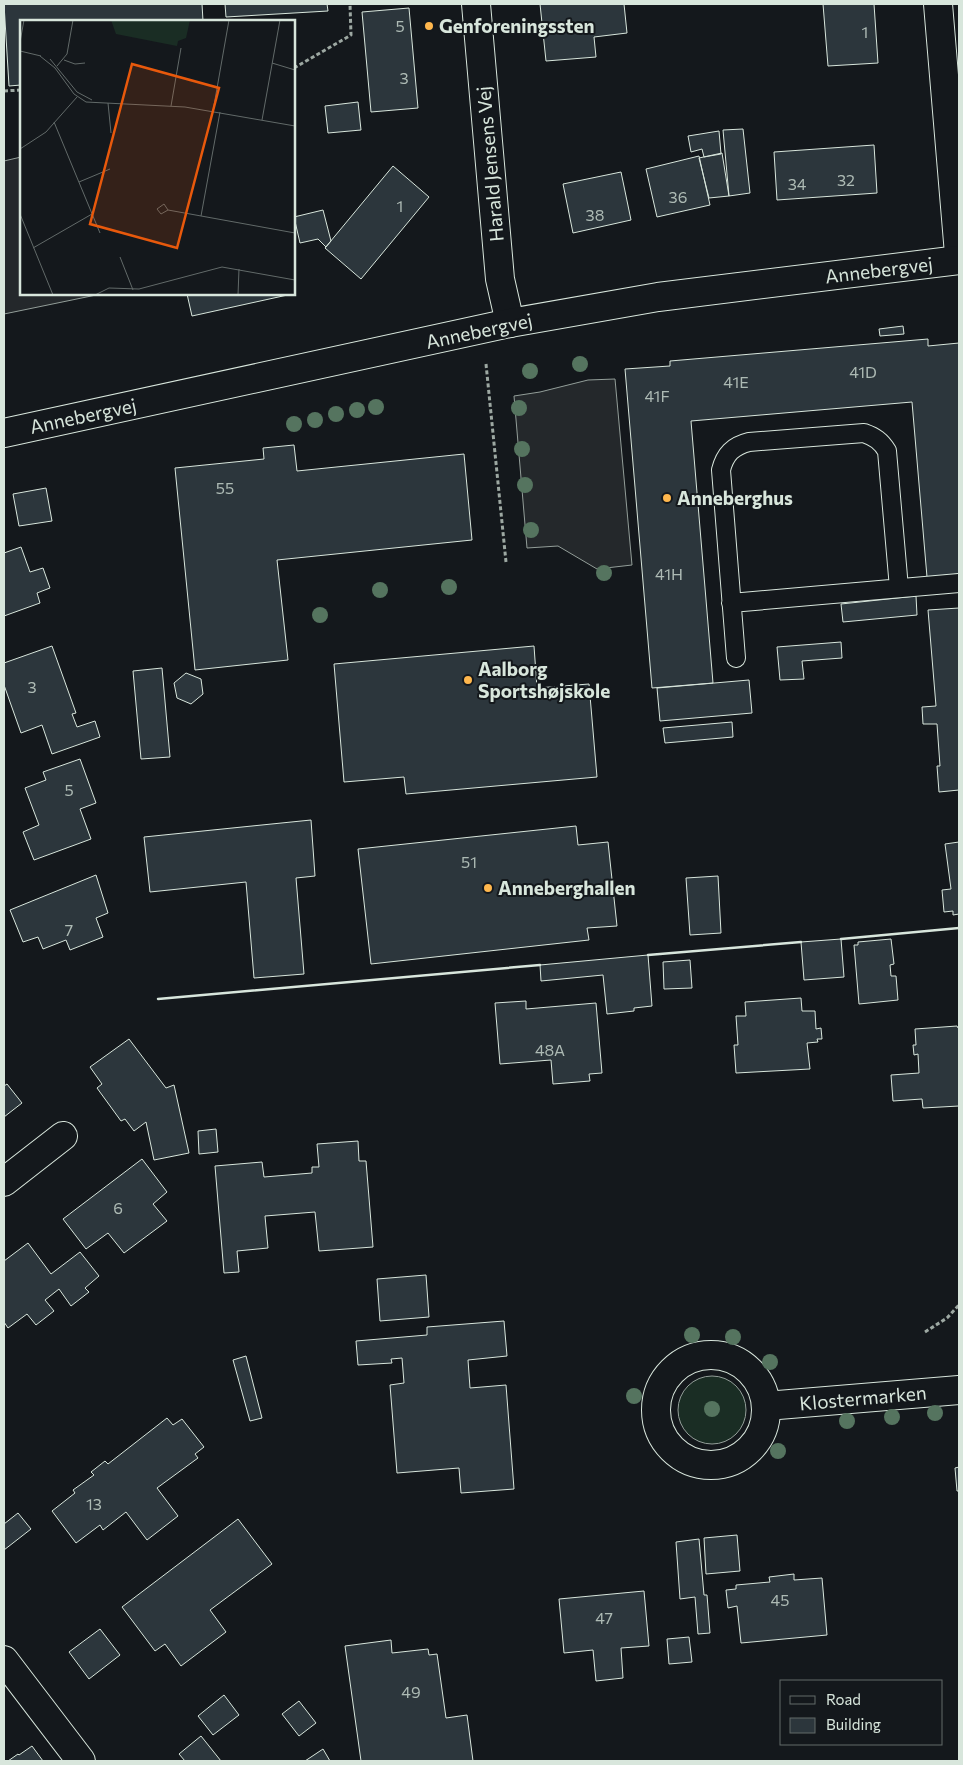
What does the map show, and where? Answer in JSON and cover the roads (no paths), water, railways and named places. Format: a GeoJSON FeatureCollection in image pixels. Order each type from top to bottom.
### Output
{"type":"FeatureCollection","features":[{"type":"Feature","properties":{"kind":"street","name":"Harald Jensens Vej"},"geometry":{"type":"LineString","coordinates":[[476,4],[500,279],[510,323]]}},
{"type":"Feature","properties":{"kind":"street"},"geometry":{"type":"LineString","coordinates":[[938,4],[959,254]]}},
{"type":"Feature","properties":{"kind":"street","name":"Annebergvej"},"geometry":{"type":"LineString","coordinates":[[4,433],[510,323],[658,297],[959,260]]}},
{"type":"Feature","properties":{"kind":"street"},"geometry":{"type":"LineString","coordinates":[[4,1182],[63,1136]]}},
{"type":"Feature","properties":{"kind":"street"},"geometry":{"type":"LineString","coordinates":[[712,1355],[729,1358],[743,1365],[755,1376],[763,1390],[766,1406],[766,1421],[760,1436],[752,1448],[726,1464],[711,1466],[696,1464],[676,1452],[668,1444],[660,1431],[657,1417],[657,1402],[661,1388],[673,1370],[696,1357],[712,1355]]}},
{"type":"Feature","properties":{"kind":"street","name":"Klostermarken"},"geometry":{"type":"LineString","coordinates":[[766,1406],[959,1390]]}},
{"type":"Feature","properties":{"kind":"street"},"geometry":{"type":"LineString","coordinates":[[4,1660],[81,1761]]}},
{"type":"Feature","properties":{"kind":"lane"},"geometry":{"type":"LineString","coordinates":[[736,658],[721,470],[723,460],[728,452],[737,445],[758,441],[864,433],[874,436],[882,443],[887,451],[899,588]]}},
{"type":"Feature","properties":{"kind":"lane"},"geometry":{"type":"LineString","coordinates":[[731,602],[959,583]]}},
{"type":"Feature","properties":{"kind":"place","name":"Genforeningssten"},"geometry":{"type":"Point","coordinates":[429,26]}},
{"type":"Feature","properties":{"kind":"place","name":"Anneberghus"},"geometry":{"type":"Point","coordinates":[667,498]}},
{"type":"Feature","properties":{"kind":"place","name":"Aalborg Sportshøjskole"},"geometry":{"type":"Point","coordinates":[468,680]}},
{"type":"Feature","properties":{"kind":"place","name":"Anneberghallen"},"geometry":{"type":"Point","coordinates":[488,888]}}]}
